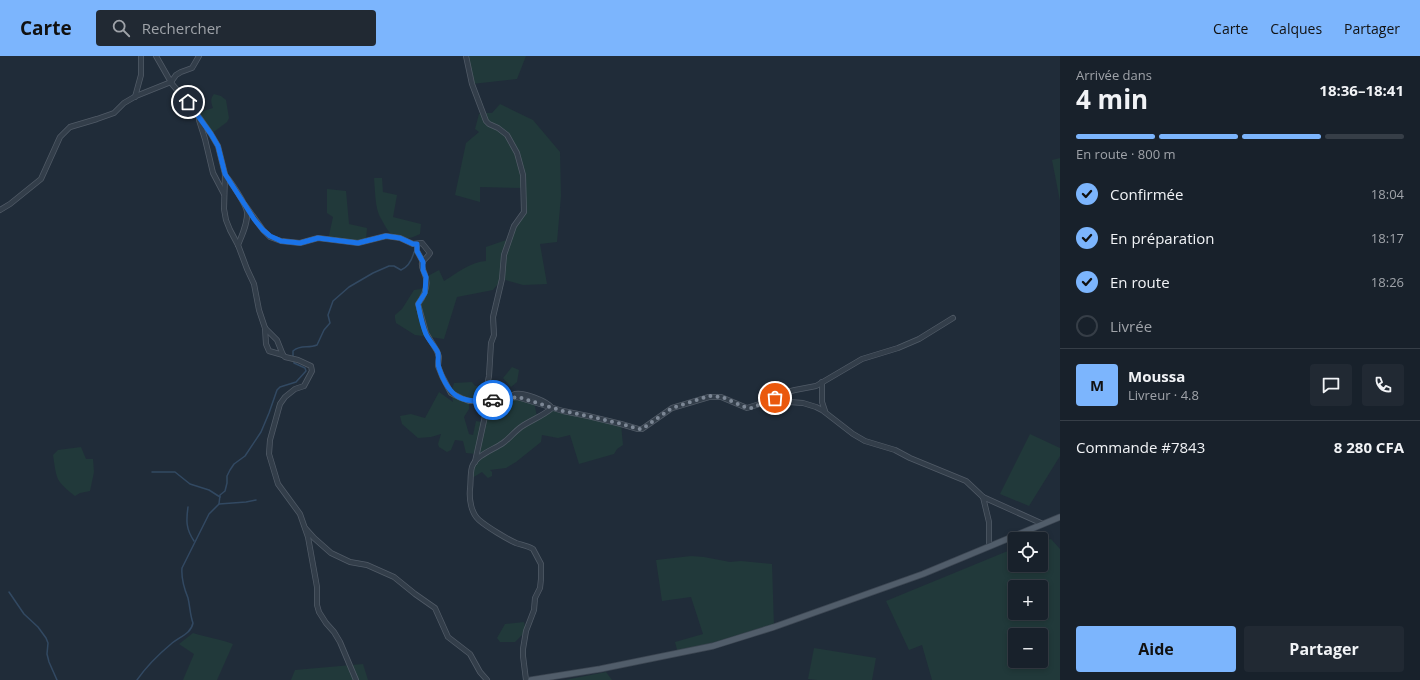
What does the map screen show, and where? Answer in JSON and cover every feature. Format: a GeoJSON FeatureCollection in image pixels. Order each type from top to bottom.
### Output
{"type":"FeatureCollection","features":[{"type":"Feature","properties":{"kind":"main road"},"geometry":{"type":"LineString","coordinates":[[531,680],[600,669],[713,646],[865,596],[923,574],[1060,517]]}},
{"type":"Feature","properties":{"kind":"street"},"geometry":{"type":"LineString","coordinates":[[134,97],[141,75],[141,56]]}},
{"type":"Feature","properties":{"kind":"street"},"geometry":{"type":"LineString","coordinates":[[156,56],[171,82],[194,110],[218,146],[225,174],[224,209],[226,220],[254,284],[259,310],[266,328],[266,344],[269,351],[285,358],[298,360],[311,366],[312,368],[309,378],[304,386],[295,389],[285,397],[280,404],[269,447],[278,484],[300,514],[308,537],[317,587],[317,605],[319,612],[340,642],[356,680]]}},
{"type":"Feature","properties":{"kind":"street"},"geometry":{"type":"LineString","coordinates":[[0,211],[41,179],[60,137],[65,131],[75,125],[114,113],[124,103],[134,97],[171,82],[176,75],[192,68],[198,56]]}},
{"type":"Feature","properties":{"kind":"street"},"geometry":{"type":"LineString","coordinates":[[466,56],[472,84],[486,121],[498,128],[511,141],[521,164],[524,180],[524,212],[514,226],[504,255],[502,279],[493,317],[494,335],[491,343],[489,376],[484,401],[485,416],[475,462]]}},
{"type":"Feature","properties":{"kind":"street"},"geometry":{"type":"LineString","coordinates":[[194,110],[205,139],[213,173],[225,196]]}},
{"type":"Feature","properties":{"kind":"street"},"geometry":{"type":"LineString","coordinates":[[225,174],[245,206],[263,230],[270,236],[281,241],[300,243],[318,238],[358,243],[386,236],[400,238],[413,244],[422,243],[429,250],[429,256],[423,262]]}},
{"type":"Feature","properties":{"kind":"street"},"geometry":{"type":"LineString","coordinates":[[238,245],[247,219],[245,206]]}},
{"type":"Feature","properties":{"kind":"street"},"geometry":{"type":"LineString","coordinates":[[417,244],[417,251],[423,262],[423,270],[426,277],[425,293],[418,304],[426,333],[439,357],[438,366],[451,393],[469,402],[518,397],[552,408],[638,429],[642,429],[672,408],[709,396],[722,397],[747,408],[766,402],[784,393],[812,388],[862,359],[898,348],[919,339],[953,318]]}},
{"type":"Feature","properties":{"kind":"street"},"geometry":{"type":"LineString","coordinates":[[266,328],[277,340],[283,356]]}},
{"type":"Feature","properties":{"kind":"street"},"geometry":{"type":"LineString","coordinates":[[822,382],[822,402],[825,411]]}},
{"type":"Feature","properties":{"kind":"street"},"geometry":{"type":"LineString","coordinates":[[766,402],[775,401],[816,407],[825,411],[853,434],[865,441],[895,450],[910,458],[966,481],[983,497],[1043,524]]}},
{"type":"Feature","properties":{"kind":"street"},"geometry":{"type":"LineString","coordinates":[[526,680],[523,649],[526,631],[534,610],[535,598],[540,588],[541,564],[533,549],[516,542],[478,519],[473,511],[470,493],[472,478],[471,472],[475,462],[480,457],[505,442],[519,428],[545,414],[552,408]]}},
{"type":"Feature","properties":{"kind":"street"},"geometry":{"type":"LineString","coordinates":[[983,497],[989,522],[989,546]]}},
{"type":"Feature","properties":{"kind":"street"},"geometry":{"type":"LineString","coordinates":[[305,528],[331,553],[342,559],[367,565],[394,577],[434,608],[450,639],[470,654],[480,672],[487,680]]}},
{"type":"Feature","properties":{"kind":"green space"},"geometry":{"type":"Polygon","coordinates":[[[466,56],[526,56],[517,79],[472,84],[466,56]]]}},
{"type":"Feature","properties":{"kind":"green space"},"geometry":{"type":"Polygon","coordinates":[[[214,94],[221,96],[226,100],[229,118],[227,122],[211,134],[197,113],[213,108],[211,101],[214,94]]]}},
{"type":"Feature","properties":{"kind":"green space"},"geometry":{"type":"Polygon","coordinates":[[[500,104],[533,120],[560,152],[561,196],[557,242],[540,244],[547,284],[523,285],[502,279],[493,290],[457,297],[444,339],[415,335],[396,323],[395,318],[395,315],[402,309],[414,290],[421,289],[426,285],[426,277],[439,270],[444,281],[475,263],[486,261],[486,247],[509,239],[514,226],[523,215],[523,188],[480,187],[480,202],[455,195],[466,143],[479,132],[475,129],[479,114],[492,113],[500,104]]]}},
{"type":"Feature","properties":{"kind":"green space"},"geometry":{"type":"Polygon","coordinates":[[[1060,158],[1060,201],[1052,160],[1060,158]]]}},
{"type":"Feature","properties":{"kind":"green space"},"geometry":{"type":"Polygon","coordinates":[[[374,178],[382,178],[383,192],[397,195],[393,217],[421,224],[420,234],[404,239],[395,236],[387,229],[378,212],[374,178]]]}},
{"type":"Feature","properties":{"kind":"green space"},"geometry":{"type":"Polygon","coordinates":[[[327,189],[346,191],[349,224],[367,228],[366,240],[358,243],[328,240],[333,217],[327,213],[327,189]]]}},
{"type":"Feature","properties":{"kind":"green space"},"geometry":{"type":"Polygon","coordinates":[[[512,367],[519,370],[517,382],[511,387],[503,378],[512,367]]]}},
{"type":"Feature","properties":{"kind":"green space"},"geometry":{"type":"Polygon","coordinates":[[[472,382],[475,386],[487,386],[486,400],[517,397],[534,402],[537,417],[552,408],[621,424],[623,445],[617,449],[614,454],[579,464],[570,435],[558,438],[542,435],[541,442],[516,462],[506,468],[490,470],[492,472],[492,476],[488,478],[482,472],[472,478],[469,467],[472,467],[476,454],[466,453],[463,441],[455,440],[451,450],[447,452],[439,447],[438,444],[441,434],[431,437],[418,438],[402,424],[400,416],[411,414],[425,418],[439,392],[453,402],[451,393],[454,383],[472,382]],[[484,402],[469,403],[469,409],[464,417],[469,434],[473,435],[476,421],[482,422],[484,402]]]}},
{"type":"Feature","properties":{"kind":"green space"},"geometry":{"type":"Polygon","coordinates":[[[1030,434],[1060,448],[1060,456],[1029,506],[1000,494],[1030,434]]]}},
{"type":"Feature","properties":{"kind":"green space"},"geometry":{"type":"Polygon","coordinates":[[[81,447],[86,459],[93,459],[94,472],[90,491],[80,493],[75,496],[60,483],[56,475],[53,455],[58,450],[81,447]]]}},
{"type":"Feature","properties":{"kind":"green space"},"geometry":{"type":"Polygon","coordinates":[[[1051,539],[1060,549],[1060,680],[932,680],[922,645],[909,650],[886,601],[1008,551],[1008,572],[1048,572],[1048,540],[1051,539]]]}},
{"type":"Feature","properties":{"kind":"green space"},"geometry":{"type":"Polygon","coordinates":[[[691,556],[730,562],[741,561],[772,564],[774,627],[678,653],[675,642],[703,634],[691,597],[662,601],[656,560],[691,556]]]}},
{"type":"Feature","properties":{"kind":"green space"},"geometry":{"type":"Polygon","coordinates":[[[524,622],[526,631],[515,642],[500,642],[497,638],[505,624],[524,622]]]}},
{"type":"Feature","properties":{"kind":"green space"},"geometry":{"type":"Polygon","coordinates":[[[193,633],[233,644],[217,680],[183,680],[194,654],[179,644],[193,633]]]}},
{"type":"Feature","properties":{"kind":"green space"},"geometry":{"type":"Polygon","coordinates":[[[814,648],[876,658],[872,680],[808,679],[814,648]]]}},
{"type":"Feature","properties":{"kind":"green space"},"geometry":{"type":"Polygon","coordinates":[[[363,664],[368,680],[291,680],[295,670],[363,664]]]}},
{"type":"Feature","properties":{"kind":"green space"},"geometry":{"type":"Polygon","coordinates":[[[606,672],[612,680],[565,680],[606,672]]]}},
{"type":"Feature","properties":{"kind":"waterway"},"geometry":{"type":"LineString","coordinates":[[293,357],[293,351],[296,349],[317,345],[324,330],[330,323],[328,315],[333,301],[349,287],[373,273],[389,266],[394,266],[401,270],[403,269],[409,263],[414,252]]}},
{"type":"Feature","properties":{"kind":"waterway"},"geometry":{"type":"LineString","coordinates":[[137,680],[157,656],[187,633],[192,627],[193,623],[188,598],[183,583],[182,568],[209,514],[219,504],[220,495],[225,491],[227,476],[230,470],[234,464],[245,456],[261,432],[277,390],[280,387],[296,382],[306,371],[305,368],[294,363],[294,361]]}},
{"type":"Feature","properties":{"kind":"waterway"},"geometry":{"type":"LineString","coordinates":[[152,472],[175,472],[190,484],[209,490],[220,497]]}},
{"type":"Feature","properties":{"kind":"waterway"},"geometry":{"type":"LineString","coordinates":[[219,504],[256,500]]}},
{"type":"Feature","properties":{"kind":"waterway"},"geometry":{"type":"LineString","coordinates":[[188,507],[187,525],[189,533],[194,541]]}},
{"type":"Feature","properties":{"kind":"waterway"},"geometry":{"type":"LineString","coordinates":[[9,592],[24,614],[38,627],[46,638],[48,643],[47,654],[49,662],[57,680]]}},
{"type":"Feature","properties":{"kind":"way so far"},"geometry":{"type":"LineString","coordinates":[[493,400],[518,397],[563,411],[642,429],[677,405],[709,396],[722,397],[747,408],[751,408],[775,398]]}},
{"type":"Feature","properties":{"kind":"route"},"geometry":{"type":"LineString","coordinates":[[188,102],[218,146],[225,174],[239,197],[254,219],[270,236],[288,243],[300,243],[318,238],[358,243],[386,236],[400,238],[413,244],[417,244],[417,251],[423,262],[423,270],[426,277],[425,293],[418,304],[426,333],[439,357],[438,366],[442,376],[451,393],[469,402],[493,400]]}}]}
